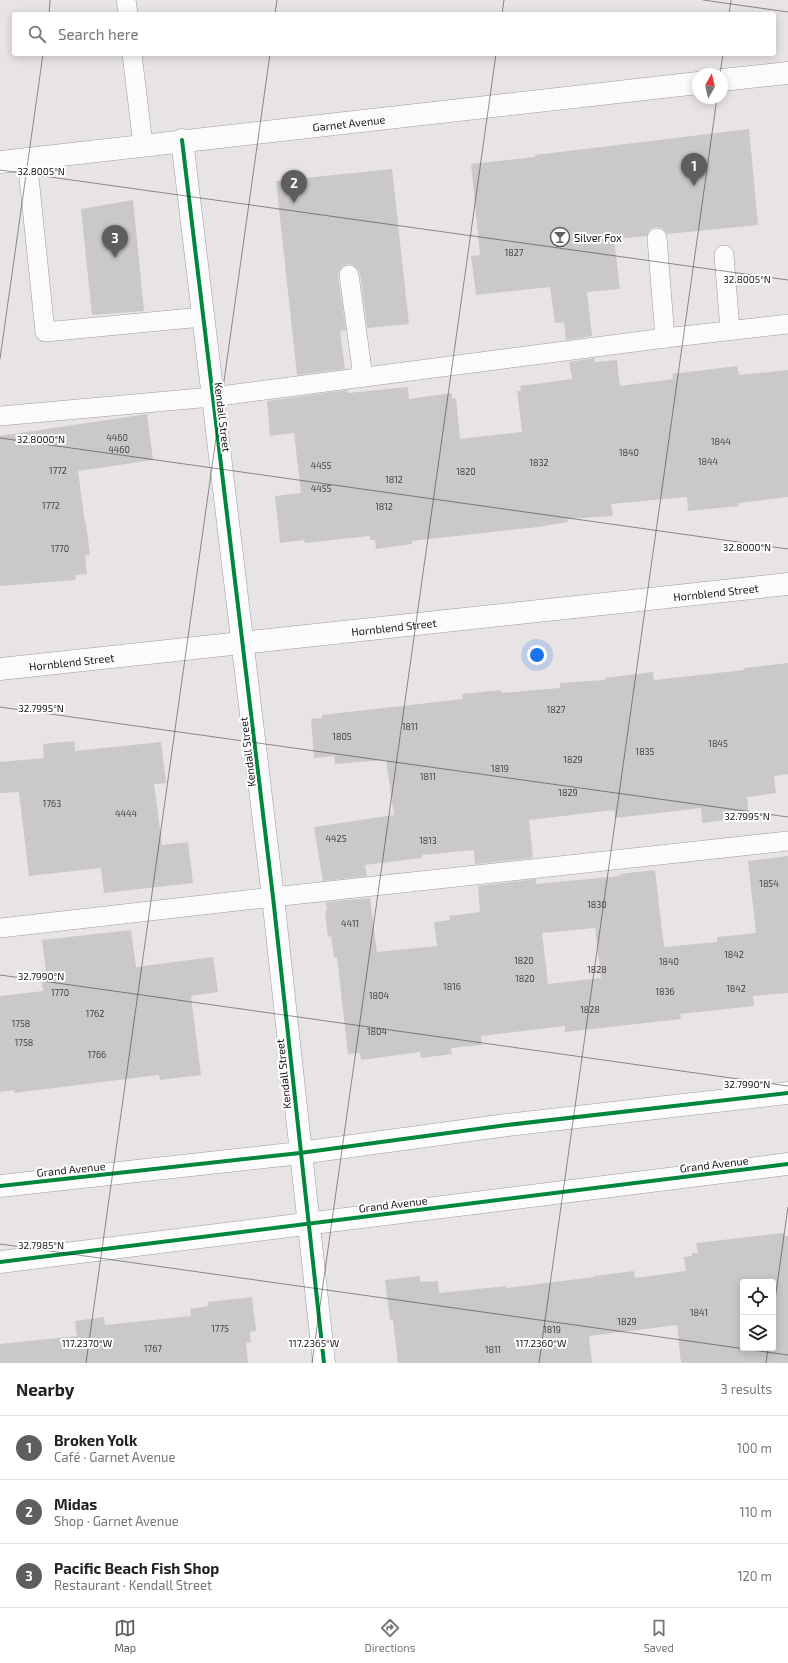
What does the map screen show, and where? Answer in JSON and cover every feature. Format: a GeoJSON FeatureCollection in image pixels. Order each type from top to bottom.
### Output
{"type":"FeatureCollection","features":[{"type":"Feature","properties":{"kind":"main road"},"geometry":{"type":"LineString","coordinates":[[728,79],[788,72]]}},
{"type":"Feature","properties":{"kind":"main road","name":"Garnet Avenue"},"geometry":{"type":"LineString","coordinates":[[0,162],[182,140],[692,84]]}},
{"type":"Feature","properties":{"kind":"main road","name":"Kendall Street"},"geometry":{"type":"LineString","coordinates":[[182,140],[202,317],[273,897],[324,1363]]}},
{"type":"Feature","properties":{"kind":"main road","name":"Hornblend Street"},"geometry":{"type":"LineString","coordinates":[[0,669],[788,584]]}},
{"type":"Feature","properties":{"kind":"main road","name":"Grand Avenue"},"geometry":{"type":"LineString","coordinates":[[0,1186],[300,1153],[507,1125],[788,1093]]}},
{"type":"Feature","properties":{"kind":"main road","name":"Grand Avenue"},"geometry":{"type":"LineString","coordinates":[[0,1262],[788,1164]]}},
{"type":"Feature","properties":{"kind":"lane"},"geometry":{"type":"LineString","coordinates":[[126,0],[128,12]]}},
{"type":"Feature","properties":{"kind":"lane"},"geometry":{"type":"LineString","coordinates":[[132,56],[143,145]]}},
{"type":"Feature","properties":{"kind":"lane"},"geometry":{"type":"LineString","coordinates":[[27,158],[45,332],[202,317]]}},
{"type":"Feature","properties":{"kind":"lane"},"geometry":{"type":"LineString","coordinates":[[657,238],[665,338]]}},
{"type":"Feature","properties":{"kind":"lane"},"geometry":{"type":"LineString","coordinates":[[724,255],[730,330]]}},
{"type":"Feature","properties":{"kind":"lane"},"geometry":{"type":"LineString","coordinates":[[349,275],[363,377]]}},
{"type":"Feature","properties":{"kind":"lane"},"geometry":{"type":"LineString","coordinates":[[0,416],[212,396],[665,338],[788,324]]}},
{"type":"Feature","properties":{"kind":"lane"},"geometry":{"type":"LineString","coordinates":[[0,928],[788,842]]}},
{"type":"Feature","properties":{"kind":"building"},"geometry":{"type":"Polygon","coordinates":[[[749,129],[758,225],[667,234],[662,228],[656,227],[650,229],[647,236],[614,239],[620,289],[587,292],[592,336],[566,340],[564,322],[555,323],[550,287],[476,295],[471,256],[480,255],[471,164],[749,129]]]}},
{"type":"Feature","properties":{"kind":"building"},"geometry":{"type":"Polygon","coordinates":[[[392,169],[409,324],[367,328],[360,273],[353,265],[348,264],[343,266],[339,271],[338,276],[346,330],[340,331],[345,369],[297,375],[276,181],[392,169]]]}},
{"type":"Feature","properties":{"kind":"building"},"geometry":{"type":"Polygon","coordinates":[[[133,200],[144,311],[92,315],[81,209],[133,200]]]}},
{"type":"Feature","properties":{"kind":"building"},"geometry":{"type":"Polygon","coordinates":[[[594,358],[595,362],[617,360],[620,386],[673,379],[672,374],[737,366],[739,375],[788,370],[788,497],[738,503],[739,506],[688,511],[687,497],[611,504],[613,516],[567,519],[568,522],[538,527],[412,541],[412,544],[376,549],[375,540],[370,540],[370,536],[305,543],[304,540],[280,543],[275,496],[301,493],[294,433],[270,436],[267,401],[347,390],[348,393],[408,387],[409,399],[452,393],[452,399],[456,398],[460,439],[522,432],[517,391],[521,391],[520,386],[572,379],[569,362],[594,358]]]}},
{"type":"Feature","properties":{"kind":"building"},"geometry":{"type":"Polygon","coordinates":[[[147,414],[153,460],[78,471],[90,555],[85,555],[87,574],[75,575],[76,580],[0,586],[0,436],[147,414]]]}},
{"type":"Feature","properties":{"kind":"building"},"geometry":{"type":"Polygon","coordinates":[[[788,663],[788,774],[774,776],[776,793],[747,797],[749,817],[702,823],[701,808],[615,818],[614,810],[529,820],[533,858],[475,864],[474,850],[422,855],[422,858],[365,865],[367,876],[323,881],[314,827],[394,815],[386,760],[335,764],[334,756],[314,758],[311,719],[322,718],[322,715],[463,699],[462,694],[501,690],[502,693],[560,688],[560,683],[605,680],[605,678],[653,672],[654,680],[744,670],[744,668],[788,663]]]}},
{"type":"Feature","properties":{"kind":"building"},"geometry":{"type":"Polygon","coordinates":[[[74,741],[75,751],[161,742],[166,783],[154,784],[162,845],[188,842],[193,883],[104,893],[101,868],[29,876],[19,792],[0,793],[0,762],[44,758],[43,744],[74,741]]]}},
{"type":"Feature","properties":{"kind":"building"},"geometry":{"type":"Polygon","coordinates":[[[788,856],[788,993],[753,996],[754,1006],[680,1014],[681,1019],[565,1032],[565,1026],[481,1036],[482,1045],[451,1048],[452,1054],[421,1058],[420,1052],[361,1060],[360,1053],[348,1054],[337,957],[334,958],[331,936],[328,937],[325,911],[327,911],[326,902],[370,898],[377,952],[437,946],[434,922],[450,920],[449,916],[480,912],[478,886],[536,879],[536,884],[620,876],[619,874],[655,870],[664,947],[717,942],[717,937],[756,933],[748,861],[788,856]],[[595,928],[542,933],[548,984],[601,978],[595,928]]]}},
{"type":"Feature","properties":{"kind":"building"},"geometry":{"type":"Polygon","coordinates":[[[131,930],[136,967],[213,957],[218,992],[191,996],[201,1075],[160,1080],[159,1075],[14,1093],[14,1090],[0,1092],[0,996],[43,991],[40,971],[46,970],[42,940],[131,930]]]}},
{"type":"Feature","properties":{"kind":"building"},"geometry":{"type":"Polygon","coordinates":[[[784,1233],[784,1236],[788,1236],[788,1363],[681,1363],[677,1325],[589,1336],[592,1363],[398,1363],[393,1320],[390,1320],[385,1280],[420,1276],[420,1282],[438,1281],[439,1293],[506,1286],[506,1288],[634,1271],[635,1278],[686,1271],[684,1257],[692,1256],[692,1253],[698,1253],[696,1243],[784,1233]]]}},
{"type":"Feature","properties":{"kind":"building"},"geometry":{"type":"Polygon","coordinates":[[[252,1297],[256,1331],[250,1332],[251,1342],[246,1343],[248,1363],[0,1363],[0,1344],[77,1336],[75,1321],[104,1317],[105,1325],[191,1316],[190,1309],[208,1306],[208,1302],[252,1297]]]}},
{"type":"Feature","properties":{"kind":"cycle path"},"geometry":{"type":"LineString","coordinates":[[182,140],[273,897],[324,1363]]}},
{"type":"Feature","properties":{"kind":"cycle path"},"geometry":{"type":"LineString","coordinates":[[0,1186],[300,1153],[507,1125],[788,1093]]}},
{"type":"Feature","properties":{"kind":"cycle path"},"geometry":{"type":"LineString","coordinates":[[0,1262],[788,1164]]}},
{"type":"Feature","properties":{"kind":"place","name":"Broken Yolk"},"geometry":{"type":"Point","coordinates":[694,186]}},
{"type":"Feature","properties":{"kind":"place","name":"Midas"},"geometry":{"type":"Point","coordinates":[294,203]}},
{"type":"Feature","properties":{"kind":"place","name":"Silver Fox"},"geometry":{"type":"Point","coordinates":[560,237]}},
{"type":"Feature","properties":{"kind":"place","name":"Pacific Beach Fish Shop"},"geometry":{"type":"Point","coordinates":[115,258]}}]}
